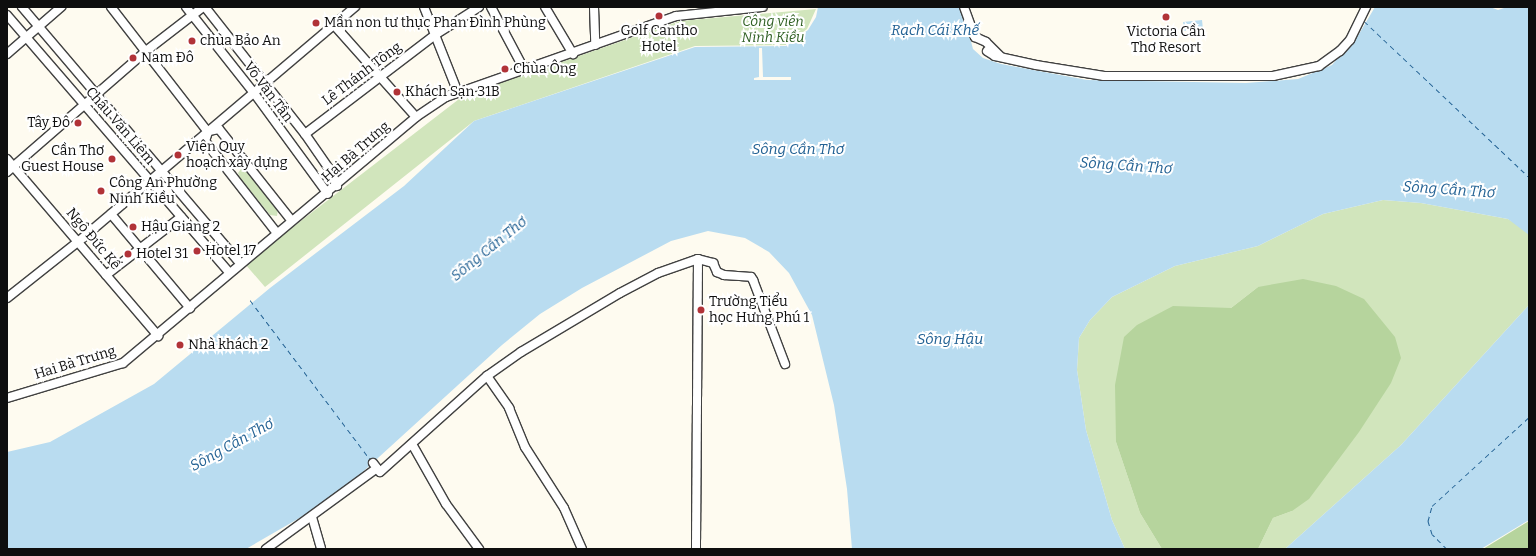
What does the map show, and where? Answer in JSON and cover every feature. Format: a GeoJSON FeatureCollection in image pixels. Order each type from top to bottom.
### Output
{"type":"FeatureCollection","features":[{"type":"Feature","properties":{"kind":"street"},"geometry":{"type":"LineString","coordinates":[[22,7],[240,263]]}},
{"type":"Feature","properties":{"kind":"street"},"geometry":{"type":"LineString","coordinates":[[7,54],[61,7]]}},
{"type":"Feature","properties":{"kind":"street"},"geometry":{"type":"LineString","coordinates":[[111,7],[208,132]]}},
{"type":"Feature","properties":{"kind":"street","name":"Võ Văn Tần"},"geometry":{"type":"LineString","coordinates":[[186,7],[254,93],[328,194]]}},
{"type":"Feature","properties":{"kind":"street"},"geometry":{"type":"LineString","coordinates":[[10,169],[146,51],[204,7],[305,134],[332,173],[337,186]]}},
{"type":"Feature","properties":{"kind":"street"},"geometry":{"type":"LineString","coordinates":[[7,298],[79,241],[355,7]]}},
{"type":"Feature","properties":{"kind":"street"},"geometry":{"type":"LineString","coordinates":[[424,7],[458,93]]}},
{"type":"Feature","properties":{"kind":"street","name":"Lê Thánh Tông"},"geometry":{"type":"LineString","coordinates":[[305,134],[436,35],[479,7]]}},
{"type":"Feature","properties":{"kind":"street"},"geometry":{"type":"LineString","coordinates":[[491,7],[524,68]]}},
{"type":"Feature","properties":{"kind":"street"},"geometry":{"type":"LineString","coordinates":[[546,7],[573,54]]}},
{"type":"Feature","properties":{"kind":"street"},"geometry":{"type":"LineString","coordinates":[[594,7],[594,45]]}},
{"type":"Feature","properties":{"kind":"street","name":"Hai Bà Trưng"},"geometry":{"type":"LineString","coordinates":[[7,398],[123,363],[158,336],[229,272],[328,194],[416,117],[446,97],[524,68],[573,54],[676,16],[763,7]]}},
{"type":"Feature","properties":{"kind":"street"},"geometry":{"type":"LineString","coordinates":[[964,7],[975,37],[986,42],[1001,58]]}},
{"type":"Feature","properties":{"kind":"street"},"geometry":{"type":"LineString","coordinates":[[987,51],[1001,58],[1104,76],[1273,76],[1319,66],[1340,51],[1350,40],[1366,7]]}},
{"type":"Feature","properties":{"kind":"street","name":"Châu Văn Liêm"},"geometry":{"type":"LineString","coordinates":[[7,15],[229,272]]}},
{"type":"Feature","properties":{"kind":"street"},"geometry":{"type":"LineString","coordinates":[[334,24],[416,117]]}},
{"type":"Feature","properties":{"kind":"street"},"geometry":{"type":"LineString","coordinates":[[208,132],[219,129],[292,221]]}},
{"type":"Feature","properties":{"kind":"street"},"geometry":{"type":"LineString","coordinates":[[208,132],[205,141],[277,233]]}},
{"type":"Feature","properties":{"kind":"street","name":"Ngô Đức Kế"},"geometry":{"type":"LineString","coordinates":[[7,159],[10,169],[79,241],[158,336]]}},
{"type":"Feature","properties":{"kind":"street"},"geometry":{"type":"LineString","coordinates":[[111,214],[190,308]]}},
{"type":"Feature","properties":{"kind":"street"},"geometry":{"type":"LineString","coordinates":[[106,275],[181,217]]}},
{"type":"Feature","properties":{"kind":"street"},"geometry":{"type":"LineString","coordinates":[[696,549],[698,258]]}},
{"type":"Feature","properties":{"kind":"street"},"geometry":{"type":"LineString","coordinates":[[266,549],[312,517],[375,465],[380,472],[487,376],[521,352],[620,293],[663,271],[698,258],[713,263],[717,272],[751,277],[785,364]]}},
{"type":"Feature","properties":{"kind":"street"},"geometry":{"type":"LineString","coordinates":[[487,376],[509,408],[525,447],[564,508],[582,549]]}},
{"type":"Feature","properties":{"kind":"street"},"geometry":{"type":"LineString","coordinates":[[412,444],[446,504],[479,549]]}},
{"type":"Feature","properties":{"kind":"street"},"geometry":{"type":"LineString","coordinates":[[312,517],[321,549]]}},
{"type":"Feature","properties":{"kind":"green space","name":"Công viên Ninh Kiều"},"geometry":{"type":"Polygon","coordinates":[[[816,9],[807,29],[786,45],[695,46],[474,121],[265,287],[245,264],[463,96],[680,21],[816,9]]]}},
{"type":"Feature","properties":{"kind":"green space"},"geometry":{"type":"Polygon","coordinates":[[[241,169],[248,172],[278,209],[277,216],[270,215],[240,178],[238,173],[241,169]]]}},
{"type":"Feature","properties":{"kind":"green space"},"geometry":{"type":"Polygon","coordinates":[[[1383,200],[1421,203],[1508,219],[1525,229],[1529,235],[1529,305],[1401,445],[1285,549],[1258,549],[1273,518],[1292,511],[1258,287],[1231,308],[1203,308],[1117,422],[1116,442],[1140,513],[1162,549],[1125,549],[1112,520],[1086,430],[1077,370],[1079,338],[1090,320],[1112,297],[1175,266],[1258,246],[1323,214],[1383,200]]]}},
{"type":"Feature","properties":{"kind":"green space"},"geometry":{"type":"Polygon","coordinates":[[[1303,279],[1336,286],[1364,299],[1395,337],[1401,358],[1391,383],[1359,432],[1309,499],[1292,511],[1273,518],[1258,549],[1162,549],[1140,513],[1116,442],[1115,385],[1124,337],[1137,325],[1173,306],[1231,308],[1258,287],[1303,279]]]}},
{"type":"Feature","properties":{"kind":"green space"},"geometry":{"type":"Polygon","coordinates":[[[1529,521],[1529,549],[1483,549],[1529,521]]]}},
{"type":"Feature","properties":{"kind":"water"},"geometry":{"type":"Polygon","coordinates":[[[818,7],[962,7],[973,49],[983,58],[1001,64],[1087,80],[1246,83],[1298,79],[1332,65],[1359,34],[1375,7],[1490,7],[1498,10],[1507,7],[1529,7],[1529,235],[1508,219],[1421,203],[1383,200],[1323,214],[1258,246],[1175,266],[1112,297],[1090,320],[1079,338],[1077,370],[1086,430],[1112,520],[1125,549],[852,549],[847,489],[834,405],[812,315],[789,273],[769,252],[745,238],[708,231],[671,241],[582,288],[540,314],[502,345],[334,498],[246,549],[7,549],[7,452],[50,442],[154,384],[270,288],[404,186],[474,121],[695,47],[786,46],[808,30],[816,17],[818,7]]]}},
{"type":"Feature","properties":{"kind":"water"},"geometry":{"type":"Polygon","coordinates":[[[1202,20],[1203,29],[1184,31],[1183,22],[1202,20]]]}},
{"type":"Feature","properties":{"kind":"water"},"geometry":{"type":"Polygon","coordinates":[[[1529,305],[1529,520],[1481,549],[1285,549],[1401,445],[1529,305]]]}},
{"type":"Feature","properties":{"kind":"pier"},"geometry":{"type":"Polygon","coordinates":[[[759,48],[762,48],[763,77],[791,77],[791,80],[754,80],[754,78],[759,77],[759,48]]]}},
{"type":"Feature","properties":{"kind":"ferry route"},"geometry":{"type":"LineString","coordinates":[[1364,21],[1529,177]]}},
{"type":"Feature","properties":{"kind":"ferry route"},"geometry":{"type":"LineString","coordinates":[[250,300],[370,459]]}},
{"type":"Feature","properties":{"kind":"ferry route"},"geometry":{"type":"LineString","coordinates":[[1447,549],[1432,534],[1428,521],[1432,506],[1529,417]]}},
{"type":"Feature","properties":{"kind":"place","name":"Golf Cantho Hotel"},"geometry":{"type":"Point","coordinates":[659,16]}},
{"type":"Feature","properties":{"kind":"place","name":"Victoria Cần Thơ Resort"},"geometry":{"type":"Point","coordinates":[1166,17]}},
{"type":"Feature","properties":{"kind":"place","name":"Mần non tư thục Phan Đình Phùng"},"geometry":{"type":"Point","coordinates":[316,23]}},
{"type":"Feature","properties":{"kind":"place","name":"chùa Bảo An"},"geometry":{"type":"Point","coordinates":[192,41]}},
{"type":"Feature","properties":{"kind":"place","name":"Nam Đô"},"geometry":{"type":"Point","coordinates":[133,58]}},
{"type":"Feature","properties":{"kind":"place","name":"Chùa Ông"},"geometry":{"type":"Point","coordinates":[505,69]}},
{"type":"Feature","properties":{"kind":"place","name":"Khách Sạn 31B"},"geometry":{"type":"Point","coordinates":[397,92]}},
{"type":"Feature","properties":{"kind":"place","name":"Tây Đô"},"geometry":{"type":"Point","coordinates":[78,123]}},
{"type":"Feature","properties":{"kind":"place","name":"Viện Quy hoạch xây dựng"},"geometry":{"type":"Point","coordinates":[178,155]}},
{"type":"Feature","properties":{"kind":"place","name":"Cần Thơ Guest House"},"geometry":{"type":"Point","coordinates":[112,159]}},
{"type":"Feature","properties":{"kind":"place","name":"Công An Phường Ninh Kiều"},"geometry":{"type":"Point","coordinates":[101,191]}},
{"type":"Feature","properties":{"kind":"place","name":"Hậu Giang 2"},"geometry":{"type":"Point","coordinates":[133,227]}},
{"type":"Feature","properties":{"kind":"place","name":"Hotel 17"},"geometry":{"type":"Point","coordinates":[197,251]}},
{"type":"Feature","properties":{"kind":"place","name":"Hotel 31"},"geometry":{"type":"Point","coordinates":[128,254]}},
{"type":"Feature","properties":{"kind":"place","name":"Trường Tiểu học Hưng Phú 1"},"geometry":{"type":"Point","coordinates":[701,310]}},
{"type":"Feature","properties":{"kind":"place","name":"Nhà khách 2"},"geometry":{"type":"Point","coordinates":[180,345]}},
{"type":"Feature","properties":{"kind":"water label","name":"Rạch Cái Khế"},"geometry":{"type":"Point","coordinates":[935,31]}},
{"type":"Feature","properties":{"kind":"water label","name":"Sông Cần Thơ"},"geometry":{"type":"Point","coordinates":[798,150]}},
{"type":"Feature","properties":{"kind":"water label","name":"Sông Cần Thơ"},"geometry":{"type":"Point","coordinates":[1126,166]}},
{"type":"Feature","properties":{"kind":"water label","name":"Sông Cần Thơ"},"geometry":{"type":"Point","coordinates":[1449,190]}},
{"type":"Feature","properties":{"kind":"water label","name":"Sông Cần Thơ"},"geometry":{"type":"Point","coordinates":[489,249]}},
{"type":"Feature","properties":{"kind":"water label","name":"Sông Hậu"},"geometry":{"type":"Point","coordinates":[950,340]}},
{"type":"Feature","properties":{"kind":"water label","name":"Sông Cần Thơ"},"geometry":{"type":"Point","coordinates":[232,445]}}]}
